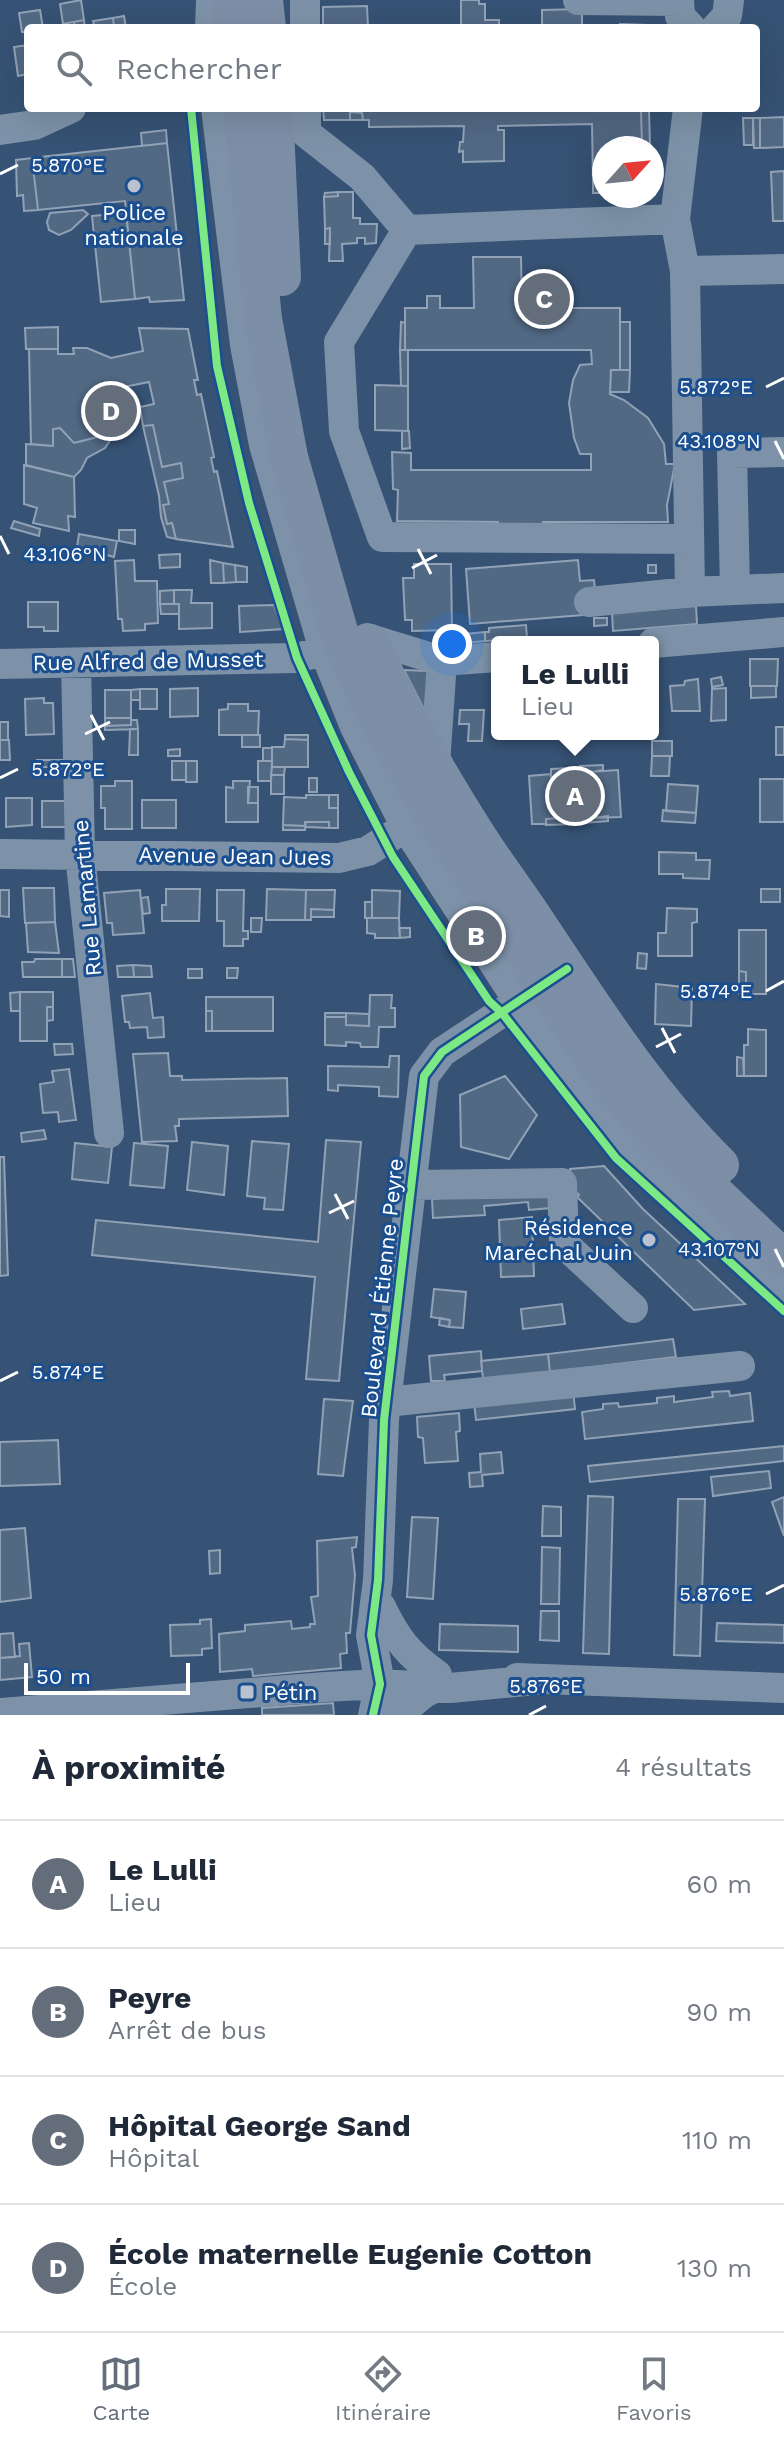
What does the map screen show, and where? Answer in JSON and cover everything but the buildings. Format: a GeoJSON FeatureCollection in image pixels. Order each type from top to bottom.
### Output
{"type":"FeatureCollection","features":[{"type":"Feature","properties":{"kind":"main road"},"geometry":{"type":"LineString","coordinates":[[231,0],[233,24]]}},
{"type":"Feature","properties":{"kind":"main road"},"geometry":{"type":"LineString","coordinates":[[264,0],[267,24]]}},
{"type":"Feature","properties":{"kind":"main road"},"geometry":{"type":"LineString","coordinates":[[242,112],[270,366],[289,457],[345,644],[431,800],[543,985],[605,1077],[655,1136],[784,1259]]}},
{"type":"Feature","properties":{"kind":"main road"},"geometry":{"type":"LineString","coordinates":[[274,112],[283,292],[292,361],[334,532],[345,644]]}},
{"type":"Feature","properties":{"kind":"main road"},"geometry":{"type":"LineString","coordinates":[[543,985],[626,1053],[692,1137],[784,1224]]}},
{"type":"Feature","properties":{"kind":"street"},"geometry":{"type":"LineString","coordinates":[[210,24],[211,0]]}},
{"type":"Feature","properties":{"kind":"street"},"geometry":{"type":"LineString","coordinates":[[305,0],[305,24]]}},
{"type":"Feature","properties":{"kind":"street"},"geometry":{"type":"LineString","coordinates":[[578,0],[678,0],[680,16],[687,24]]}},
{"type":"Feature","properties":{"kind":"street"},"geometry":{"type":"LineString","coordinates":[[720,24],[727,16],[729,0]]}},
{"type":"Feature","properties":{"kind":"street"},"geometry":{"type":"LineString","coordinates":[[0,130],[34,125],[62,112]]}},
{"type":"Feature","properties":{"kind":"street"},"geometry":{"type":"LineString","coordinates":[[216,112],[245,345],[264,445],[345,644],[355,727],[431,800],[543,985],[600,1113],[695,1213],[784,1293]]}},
{"type":"Feature","properties":{"kind":"street"},"geometry":{"type":"LineString","coordinates":[[306,112],[306,133],[362,177],[407,230]]}},
{"type":"Feature","properties":{"kind":"street"},"geometry":{"type":"LineString","coordinates":[[688,112],[675,219],[685,271],[690,592]]}},
{"type":"Feature","properties":{"kind":"street"},"geometry":{"type":"LineString","coordinates":[[407,230],[675,219]]}},
{"type":"Feature","properties":{"kind":"street"},"geometry":{"type":"LineString","coordinates":[[407,230],[339,342],[344,431],[382,537],[689,539]]}},
{"type":"Feature","properties":{"kind":"street"},"geometry":{"type":"LineString","coordinates":[[685,271],[784,269]]}},
{"type":"Feature","properties":{"kind":"street"},"geometry":{"type":"LineString","coordinates":[[735,589],[732,453],[784,452]]}},
{"type":"Feature","properties":{"kind":"street"},"geometry":{"type":"LineString","coordinates":[[589,602],[690,592],[784,588]]}},
{"type":"Feature","properties":{"kind":"street"},"geometry":{"type":"LineString","coordinates":[[659,642],[784,632]]}},
{"type":"Feature","properties":{"kind":"street"},"geometry":{"type":"LineString","coordinates":[[345,644],[442,661],[491,657]]}},
{"type":"Feature","properties":{"kind":"street","name":"Rue Alfred de Musset"},"geometry":{"type":"LineString","coordinates":[[0,664],[297,658],[345,644]]}},
{"type":"Feature","properties":{"kind":"street"},"geometry":{"type":"LineString","coordinates":[[431,800],[442,661]]}},
{"type":"Feature","properties":{"kind":"street","name":"Rue Lamartine"},"geometry":{"type":"LineString","coordinates":[[76,663],[80,854],[109,1133]]}},
{"type":"Feature","properties":{"kind":"street","name":"Avenue Jean Jues"},"geometry":{"type":"LineString","coordinates":[[0,854],[339,858],[368,851],[431,800]]}},
{"type":"Feature","properties":{"kind":"street","name":"Boulevard Étienne Peyre"},"geometry":{"type":"LineString","coordinates":[[380,1684],[371,1635],[380,1594],[386,1402],[424,1076],[442,1052],[543,985]]}},
{"type":"Feature","properties":{"kind":"street"},"geometry":{"type":"LineString","coordinates":[[411,1185],[562,1183],[564,1244],[633,1308]]}},
{"type":"Feature","properties":{"kind":"street"},"geometry":{"type":"LineString","coordinates":[[386,1402],[740,1366]]}},
{"type":"Feature","properties":{"kind":"street"},"geometry":{"type":"LineString","coordinates":[[380,1594],[395,1636],[437,1681]]}},
{"type":"Feature","properties":{"kind":"street"},"geometry":{"type":"LineString","coordinates":[[0,1713],[263,1691],[437,1681],[536,1680],[784,1688]]}},
{"type":"Feature","properties":{"kind":"street"},"geometry":{"type":"LineString","coordinates":[[398,1715],[437,1681]]}},
{"type":"Feature","properties":{"kind":"street"},"geometry":{"type":"LineString","coordinates":[[373,1715],[380,1684]]}},
{"type":"Feature","properties":{"kind":"street"},"geometry":{"type":"LineString","coordinates":[[380,1684],[380,1715]]}},
{"type":"Feature","properties":{"kind":"cycle path"},"geometry":{"type":"LineString","coordinates":[[191,112],[217,366],[249,503],[297,658],[349,772],[393,857],[489,1001],[502,1013],[616,1158],[784,1311]]}},
{"type":"Feature","properties":{"kind":"cycle path"},"geometry":{"type":"LineString","coordinates":[[373,1715],[380,1684],[371,1635],[378,1580],[384,1420],[424,1076],[442,1052],[567,969]]}},
{"type":"Feature","properties":{"kind":"place","name":"Police nationale"},"geometry":{"type":"Point","coordinates":[134,186]}},
{"type":"Feature","properties":{"kind":"place","name":"Hôpital George Sand"},"geometry":{"type":"Point","coordinates":[544,299]}},
{"type":"Feature","properties":{"kind":"place","name":"École maternelle Eugenie Cotton"},"geometry":{"type":"Point","coordinates":[111,411]}},
{"type":"Feature","properties":{"kind":"place","name":"Le Lulli"},"geometry":{"type":"Point","coordinates":[575,796]}},
{"type":"Feature","properties":{"kind":"place","name":"Peyre"},"geometry":{"type":"Point","coordinates":[476,936]}},
{"type":"Feature","properties":{"kind":"place","name":"Résidence Maréchal Juin"},"geometry":{"type":"Point","coordinates":[649,1240]}},
{"type":"Feature","properties":{"kind":"place","name":"Pétin"},"geometry":{"type":"Point","coordinates":[247,1692]}}]}
